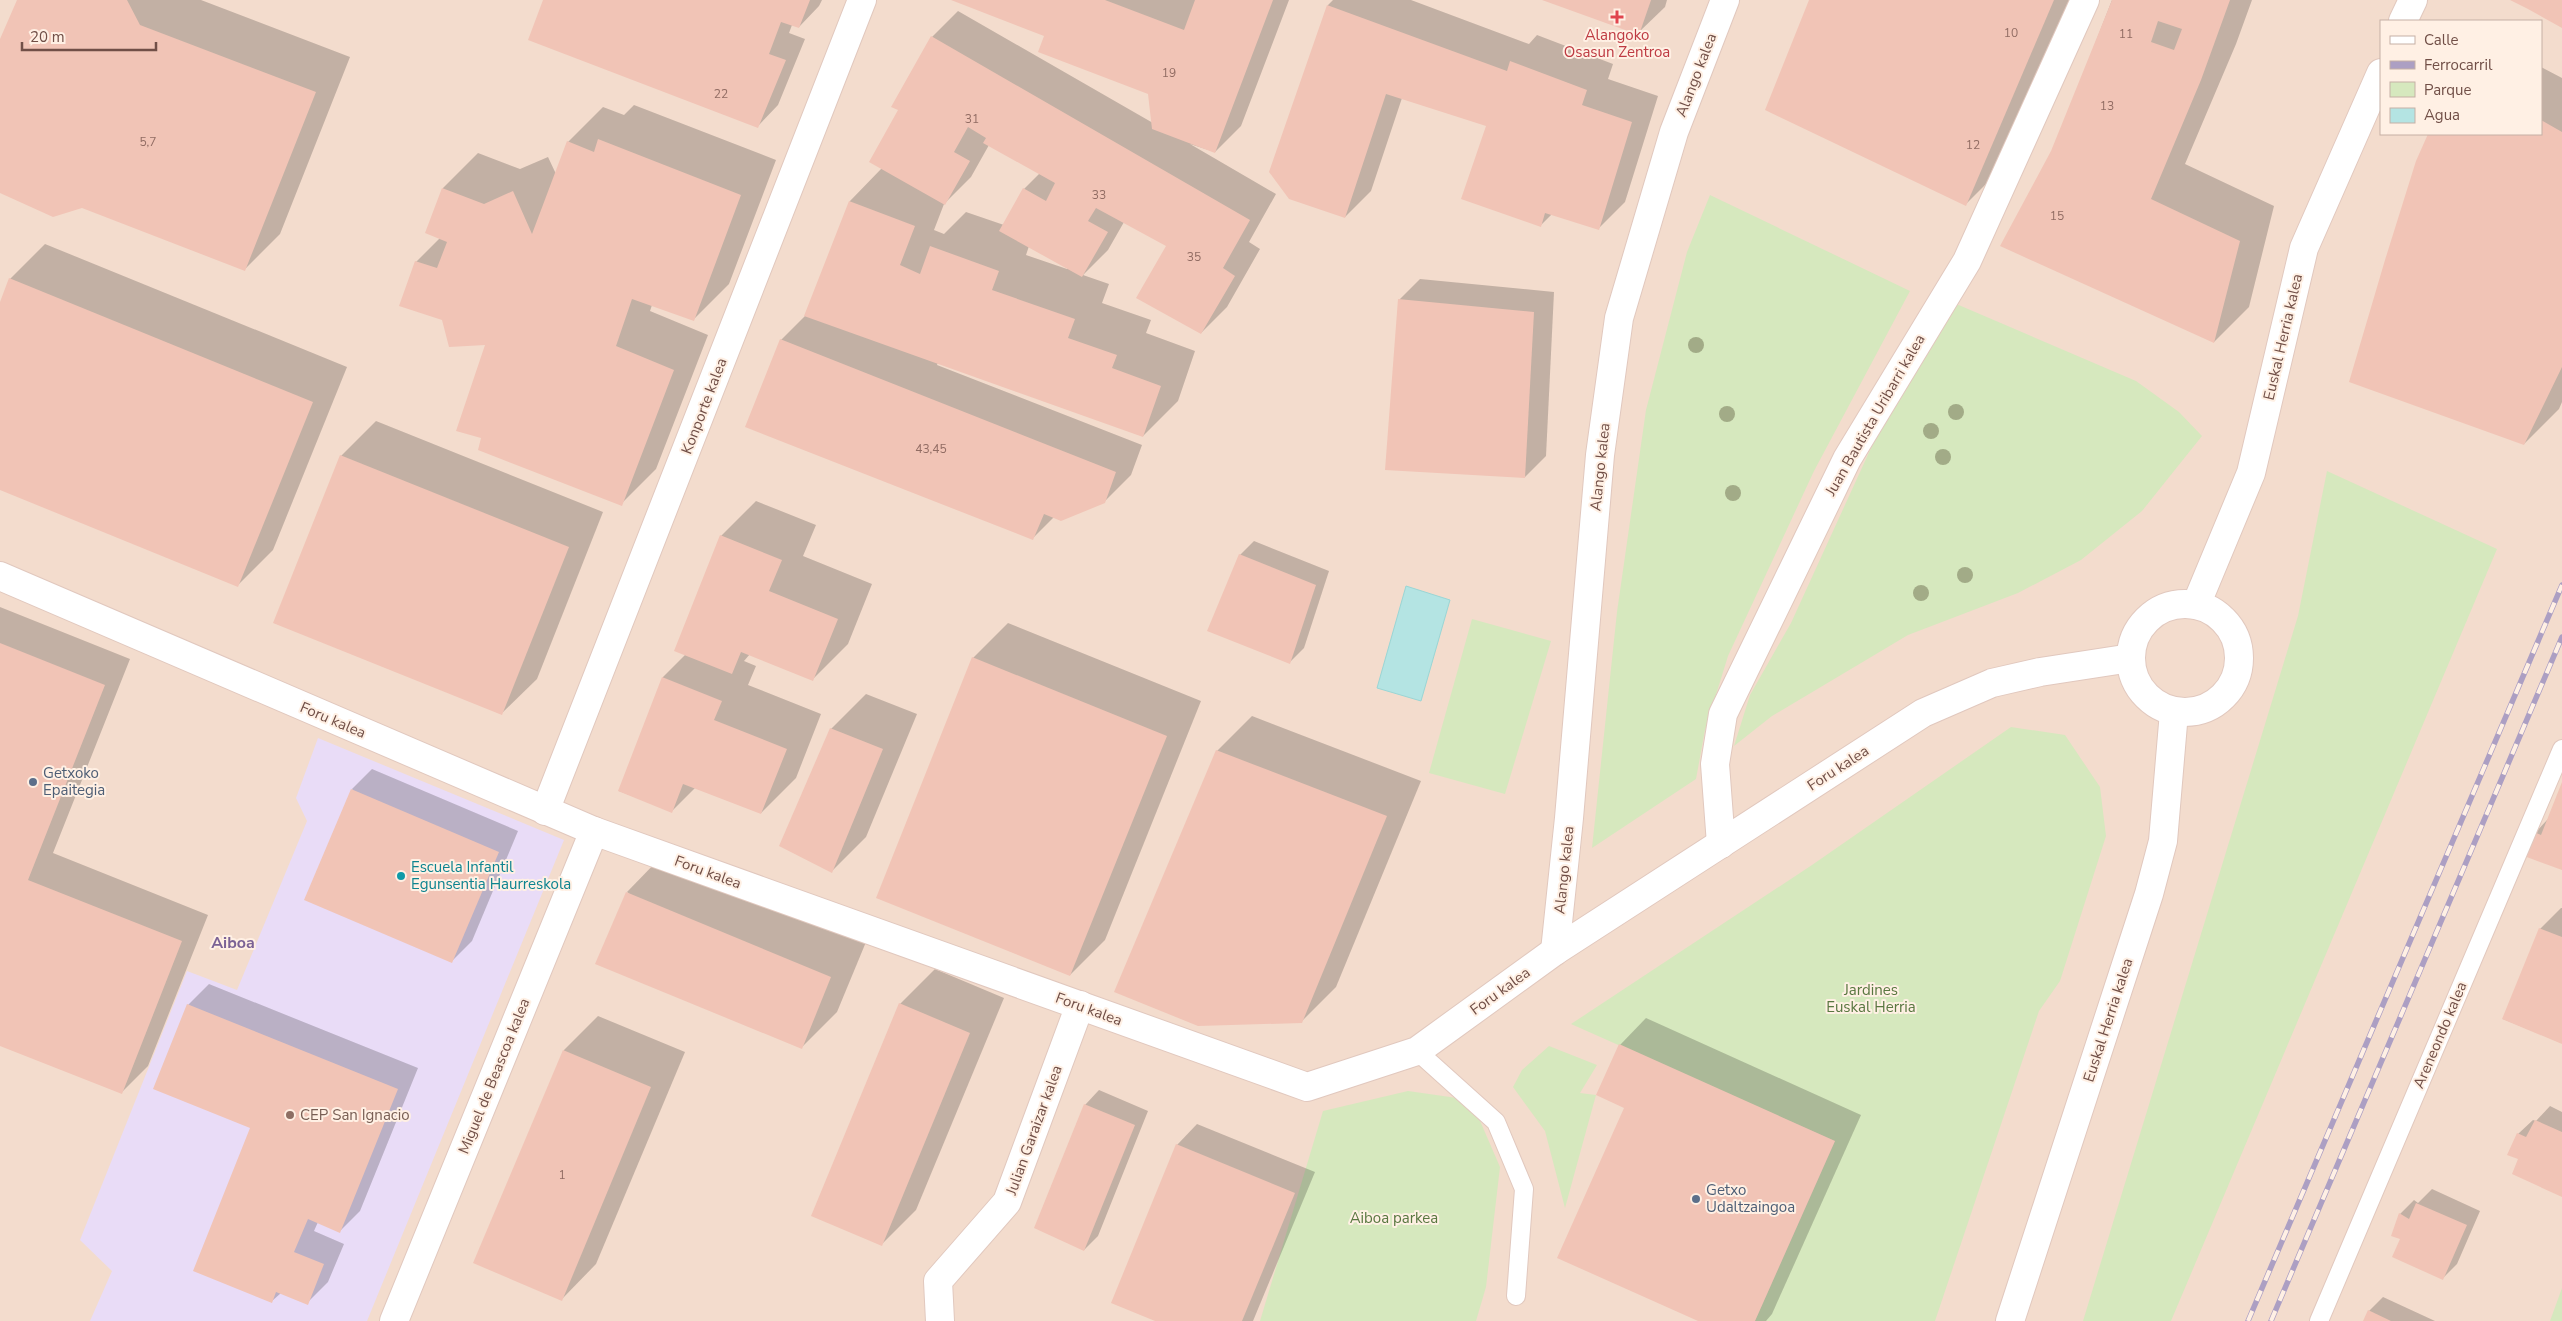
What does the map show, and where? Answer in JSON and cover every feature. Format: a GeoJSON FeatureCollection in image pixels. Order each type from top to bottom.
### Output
{"type":"FeatureCollection","features":[{"type":"Feature","properties":{"kind":"street","name":"Konporte kalea"},"geometry":{"type":"LineString","coordinates":[[545,811],[862,0]]}},
{"type":"Feature","properties":{"kind":"street","name":"Alango kalea"},"geometry":{"type":"LineString","coordinates":[[1555,951],[1569,818],[1600,455],[1619,318],[1674,132],[1725,0]]}},
{"type":"Feature","properties":{"kind":"street","name":"Juan Bautista Uribarri kalea"},"geometry":{"type":"LineString","coordinates":[[1721,844],[1716,764],[1723,714],[1846,459],[1968,261],[2085,0]]}},
{"type":"Feature","properties":{"kind":"street"},"geometry":{"type":"LineString","coordinates":[[2403,20],[2413,0]]}},
{"type":"Feature","properties":{"kind":"street","name":"Euskal Herria kalea"},"geometry":{"type":"LineString","coordinates":[[2196,605],[2251,473],[2304,248],[2380,75]]}},
{"type":"Feature","properties":{"kind":"street","name":"Foru kalea"},"geometry":{"type":"LineString","coordinates":[[0,576],[594,831],[1307,1087],[1417,1052],[1555,951],[1923,713],[1992,683],[2040,672],[2131,658]]}},
{"type":"Feature","properties":{"kind":"street"},"geometry":{"type":"LineString","coordinates":[[2180,604],[2196,605],[2214,612],[2228,624],[2237,641],[2240,660],[2236,679],[2226,695],[2211,706],[2193,712],[2174,712],[2158,706],[2144,695],[2135,681],[2131,658],[2132,647],[2138,630],[2148,618],[2163,608],[2180,604]]}},
{"type":"Feature","properties":{"kind":"street","name":"Euskal Herria kalea"},"geometry":{"type":"LineString","coordinates":[[2010,1321],[2149,894],[2163,841],[2174,712]]}},
{"type":"Feature","properties":{"kind":"street","name":"Miguel de Beascoa kalea"},"geometry":{"type":"LineString","coordinates":[[394,1321],[594,831]]}},
{"type":"Feature","properties":{"kind":"street","name":"Julian Garaizar kalea"},"geometry":{"type":"LineString","coordinates":[[940,1321],[938,1281],[1008,1202],[1080,1005]]}},
{"type":"Feature","properties":{"kind":"lane","name":"Areneondo kalea"},"geometry":{"type":"LineString","coordinates":[[2319,1321],[2562,749]]}},
{"type":"Feature","properties":{"kind":"lane"},"geometry":{"type":"LineString","coordinates":[[1417,1052],[1496,1122],[1524,1189],[1516,1296]]}},
{"type":"Feature","properties":{"kind":"shaded area"},"geometry":{"type":"Polygon","coordinates":[[[0,0],[2562,0],[2562,1321],[0,1321],[0,0]]]}},
{"type":"Feature","properties":{"kind":"shaded area","name":"CEP San Ignacio"},"geometry":{"type":"Polygon","coordinates":[[[318,738],[564,840],[367,1321],[90,1321],[112,1271],[80,1240],[187,971],[237,990],[307,821],[296,798],[318,738]]]}},
{"type":"Feature","properties":{"kind":"green space"},"geometry":{"type":"Polygon","coordinates":[[[1710,195],[1910,291],[1814,471],[1728,656],[1705,730],[1696,779],[1592,848],[1617,612],[1646,410],[1687,252],[1710,195]]]}},
{"type":"Feature","properties":{"kind":"green space"},"geometry":{"type":"Polygon","coordinates":[[[1940,297],[2136,381],[2179,412],[2202,436],[2142,511],[2081,560],[2018,593],[1908,635],[1772,716],[1734,746],[1750,695],[1791,623],[1940,297]]]}},
{"type":"Feature","properties":{"kind":"green space"},"geometry":{"type":"Polygon","coordinates":[[[2327,471],[2497,549],[2171,1321],[2083,1321],[2298,616],[2327,471]]]}},
{"type":"Feature","properties":{"kind":"green space"},"geometry":{"type":"Polygon","coordinates":[[[1472,619],[1551,641],[1505,794],[1429,773],[1472,619]]]}},
{"type":"Feature","properties":{"kind":"green space","name":"Jardines Euskal Herria"},"geometry":{"type":"Polygon","coordinates":[[[2011,727],[2065,735],[2100,787],[2106,836],[2060,981],[2039,1011],[1935,1321],[1755,1321],[1835,1141],[1571,1024],[1812,865],[2011,727]]]}},
{"type":"Feature","properties":{"kind":"green space"},"geometry":{"type":"Polygon","coordinates":[[[1549,1046],[1597,1065],[1580,1093],[1596,1095],[1565,1208],[1545,1131],[1513,1087],[1522,1070],[1549,1046]]]}},
{"type":"Feature","properties":{"kind":"green space","name":"Aiboa parkea"},"geometry":{"type":"Polygon","coordinates":[[[1408,1091],[1471,1100],[1500,1167],[1486,1287],[1476,1321],[1260,1321],[1323,1111],[1408,1091]]]}},
{"type":"Feature","properties":{"kind":"green space"},"geometry":{"type":"Polygon","coordinates":[[[2562,1288],[2562,1321],[2550,1321],[2562,1288]]]}},
{"type":"Feature","properties":{"kind":"water"},"geometry":{"type":"Polygon","coordinates":[[[1406,586],[1450,600],[1421,701],[1377,688],[1406,586]]]}},
{"type":"Feature","properties":{"kind":"building"},"geometry":{"type":"Polygon","coordinates":[[[17,0],[127,0],[140,25],[316,92],[245,271],[82,208],[53,217],[0,193],[0,39],[17,0]]]}},
{"type":"Feature","properties":{"kind":"building"},"geometry":{"type":"Polygon","coordinates":[[[543,0],[810,0],[799,28],[781,22],[769,54],[786,60],[758,128],[528,40],[543,0]]]}},
{"type":"Feature","properties":{"kind":"building"},"geometry":{"type":"Polygon","coordinates":[[[951,0],[1105,0],[1184,30],[1195,0],[1273,0],[1215,153],[1152,129],[1148,94],[1038,52],[1044,36],[951,0]]]}},
{"type":"Feature","properties":{"kind":"building","name":"Alangoko Osasun Zentroa"},"geometry":{"type":"Polygon","coordinates":[[[1542,0],[1651,0],[1639,35],[1542,0]]]}},
{"type":"Feature","properties":{"kind":"building"},"geometry":{"type":"Polygon","coordinates":[[[1809,0],[2054,0],[1966,206],[1765,110],[1809,0]]]}},
{"type":"Feature","properties":{"kind":"building"},"geometry":{"type":"Polygon","coordinates":[[[2112,0],[2230,0],[2201,80],[2151,199],[2240,241],[2214,343],[2000,246],[2051,151],[2112,0]],[[2158,21],[2151,42],[2174,50],[2182,29],[2158,21]]]}},
{"type":"Feature","properties":{"kind":"building"},"geometry":{"type":"Polygon","coordinates":[[[2510,0],[2562,0],[2562,28],[2528,9],[2510,0]]]}},
{"type":"Feature","properties":{"kind":"building"},"geometry":{"type":"Polygon","coordinates":[[[1327,5],[1507,71],[1510,61],[1587,90],[1582,105],[1632,122],[1599,230],[1545,213],[1541,227],[1461,199],[1486,126],[1386,94],[1345,218],[1289,199],[1269,172],[1327,5]]]}},
{"type":"Feature","properties":{"kind":"building"},"geometry":{"type":"Polygon","coordinates":[[[931,36],[1250,220],[1223,268],[1235,276],[1201,334],[1136,298],[1166,246],[1096,208],[1088,221],[1108,232],[1082,277],[999,231],[1023,188],[1046,201],[1055,183],[983,143],[986,138],[968,127],[954,152],[970,161],[945,205],[869,162],[898,110],[891,107],[931,36]]]}},
{"type":"Feature","properties":{"kind":"building"},"geometry":{"type":"Polygon","coordinates":[[[2542,121],[2562,132],[2562,367],[2524,445],[2349,382],[2416,161],[2428,135],[2542,135],[2542,121]]]}},
{"type":"Feature","properties":{"kind":"building"},"geometry":{"type":"Polygon","coordinates":[[[598,139],[741,195],[694,321],[632,299],[616,346],[674,370],[622,506],[478,450],[481,438],[456,431],[485,345],[449,347],[442,320],[399,306],[415,261],[437,268],[447,242],[425,233],[442,188],[484,204],[513,191],[532,234],[567,141],[594,152],[598,139]]]}},
{"type":"Feature","properties":{"kind":"building"},"geometry":{"type":"Polygon","coordinates":[[[849,201],[915,226],[900,265],[920,274],[930,246],[999,271],[992,290],[1075,319],[1068,338],[1117,355],[1112,368],[1161,386],[1143,437],[804,316],[849,201]]]}},
{"type":"Feature","properties":{"kind":"building"},"geometry":{"type":"Polygon","coordinates":[[[9,278],[313,402],[238,587],[0,490],[0,302],[9,278]]]}},
{"type":"Feature","properties":{"kind":"building"},"geometry":{"type":"Polygon","coordinates":[[[1398,299],[1534,312],[1525,478],[1385,470],[1398,299]]]}},
{"type":"Feature","properties":{"kind":"building"},"geometry":{"type":"Polygon","coordinates":[[[780,339],[1116,472],[1105,503],[1061,521],[1044,514],[1033,540],[745,427],[780,339]]]}},
{"type":"Feature","properties":{"kind":"building"},"geometry":{"type":"Polygon","coordinates":[[[340,455],[569,547],[502,715],[273,623],[340,455]]]}},
{"type":"Feature","properties":{"kind":"building"},"geometry":{"type":"Polygon","coordinates":[[[720,535],[782,560],[769,591],[838,619],[813,681],[741,652],[732,674],[674,651],[720,535]]]}},
{"type":"Feature","properties":{"kind":"building"},"geometry":{"type":"Polygon","coordinates":[[[1239,554],[1316,585],[1290,664],[1207,631],[1239,554]]]}},
{"type":"Feature","properties":{"kind":"building","name":"Getxoko Epaitegia"},"geometry":{"type":"Polygon","coordinates":[[[0,643],[105,685],[28,880],[182,941],[122,1094],[0,1046],[0,643]]]}},
{"type":"Feature","properties":{"kind":"building"},"geometry":{"type":"Polygon","coordinates":[[[972,657],[1167,736],[1070,976],[876,898],[972,657]]]}},
{"type":"Feature","properties":{"kind":"building"},"geometry":{"type":"Polygon","coordinates":[[[662,677],[722,701],[714,720],[787,749],[761,814],[683,784],[672,813],[618,791],[662,677]]]}},
{"type":"Feature","properties":{"kind":"building"},"geometry":{"type":"Polygon","coordinates":[[[830,728],[883,749],[832,873],[779,846],[830,728]]]}},
{"type":"Feature","properties":{"kind":"building"},"geometry":{"type":"Polygon","coordinates":[[[1216,750],[1387,816],[1302,1023],[1198,1026],[1114,992],[1216,750]]]}},
{"type":"Feature","properties":{"kind":"building"},"geometry":{"type":"Polygon","coordinates":[[[2562,782],[2562,870],[2524,856],[2534,832],[2541,835],[2562,782]]]}},
{"type":"Feature","properties":{"kind":"building","name":"Escuela Infantil Egunsentia Haurreskola"},"geometry":{"type":"Polygon","coordinates":[[[351,789],[499,852],[452,963],[304,900],[351,789]]]}},
{"type":"Feature","properties":{"kind":"building"},"geometry":{"type":"Polygon","coordinates":[[[626,892],[831,977],[802,1049],[595,964],[626,892]]]}},
{"type":"Feature","properties":{"kind":"building"},"geometry":{"type":"Polygon","coordinates":[[[2539,928],[2562,937],[2562,1044],[2502,1019],[2539,928]]]}},
{"type":"Feature","properties":{"kind":"building"},"geometry":{"type":"Polygon","coordinates":[[[899,1003],[970,1033],[882,1246],[811,1216],[899,1003]]]}},
{"type":"Feature","properties":{"kind":"building"},"geometry":{"type":"Polygon","coordinates":[[[187,1004],[398,1089],[340,1233],[308,1219],[294,1252],[324,1264],[308,1305],[276,1292],[272,1303],[193,1271],[250,1128],[153,1089],[187,1004]]]}},
{"type":"Feature","properties":{"kind":"building","name":"Getxo Udaltzaingoa"},"geometry":{"type":"Polygon","coordinates":[[[1619,1044],[1835,1141],[1755,1321],[1698,1321],[1557,1258],[1624,1108],[1596,1095],[1619,1044]]]}},
{"type":"Feature","properties":{"kind":"building"},"geometry":{"type":"Polygon","coordinates":[[[563,1050],[651,1087],[562,1301],[473,1263],[563,1050]]]}},
{"type":"Feature","properties":{"kind":"building"},"geometry":{"type":"Polygon","coordinates":[[[1084,1104],[1135,1125],[1084,1251],[1034,1228],[1084,1104]]]}},
{"type":"Feature","properties":{"kind":"building"},"geometry":{"type":"Polygon","coordinates":[[[2535,1120],[2562,1132],[2562,1197],[2512,1174],[2518,1159],[2507,1155],[2517,1133],[2526,1137],[2535,1120]]]}},
{"type":"Feature","properties":{"kind":"building"},"geometry":{"type":"Polygon","coordinates":[[[1176,1144],[1295,1193],[1242,1321],[1155,1321],[1111,1303],[1176,1144]]]}},
{"type":"Feature","properties":{"kind":"building"},"geometry":{"type":"Polygon","coordinates":[[[2416,1203],[2467,1225],[2443,1280],[2392,1257],[2400,1239],[2391,1236],[2399,1213],[2409,1219],[2416,1203]]]}},
{"type":"Feature","properties":{"kind":"building"},"geometry":{"type":"Polygon","coordinates":[[[2368,1310],[2391,1321],[2363,1321],[2368,1310]]]}},
{"type":"Feature","properties":{"kind":"railway"},"geometry":{"type":"LineString","coordinates":[[2248,1321],[2562,585]]}},
{"type":"Feature","properties":{"kind":"railway"},"geometry":{"type":"LineString","coordinates":[[2271,1321],[2562,637]]}},
{"type":"Feature","properties":{"kind":"place","name":"Alangoko Osasun Zentroa"},"geometry":{"type":"Point","coordinates":[1617,17]}},
{"type":"Feature","properties":{"kind":"place","name":"Getxoko Epaitegia"},"geometry":{"type":"Point","coordinates":[33,782]}},
{"type":"Feature","properties":{"kind":"place","name":"Escuela Infantil Egunsentia Haurreskola"},"geometry":{"type":"Point","coordinates":[401,876]}},
{"type":"Feature","properties":{"kind":"place","name":"CEP San Ignacio"},"geometry":{"type":"Point","coordinates":[290,1115]}},
{"type":"Feature","properties":{"kind":"place","name":"Getxo Udaltzaingoa"},"geometry":{"type":"Point","coordinates":[1696,1199]}},
{"type":"Feature","properties":{"kind":"district","name":"Aiboa"},"geometry":{"type":"Point","coordinates":[233,943]}}]}
